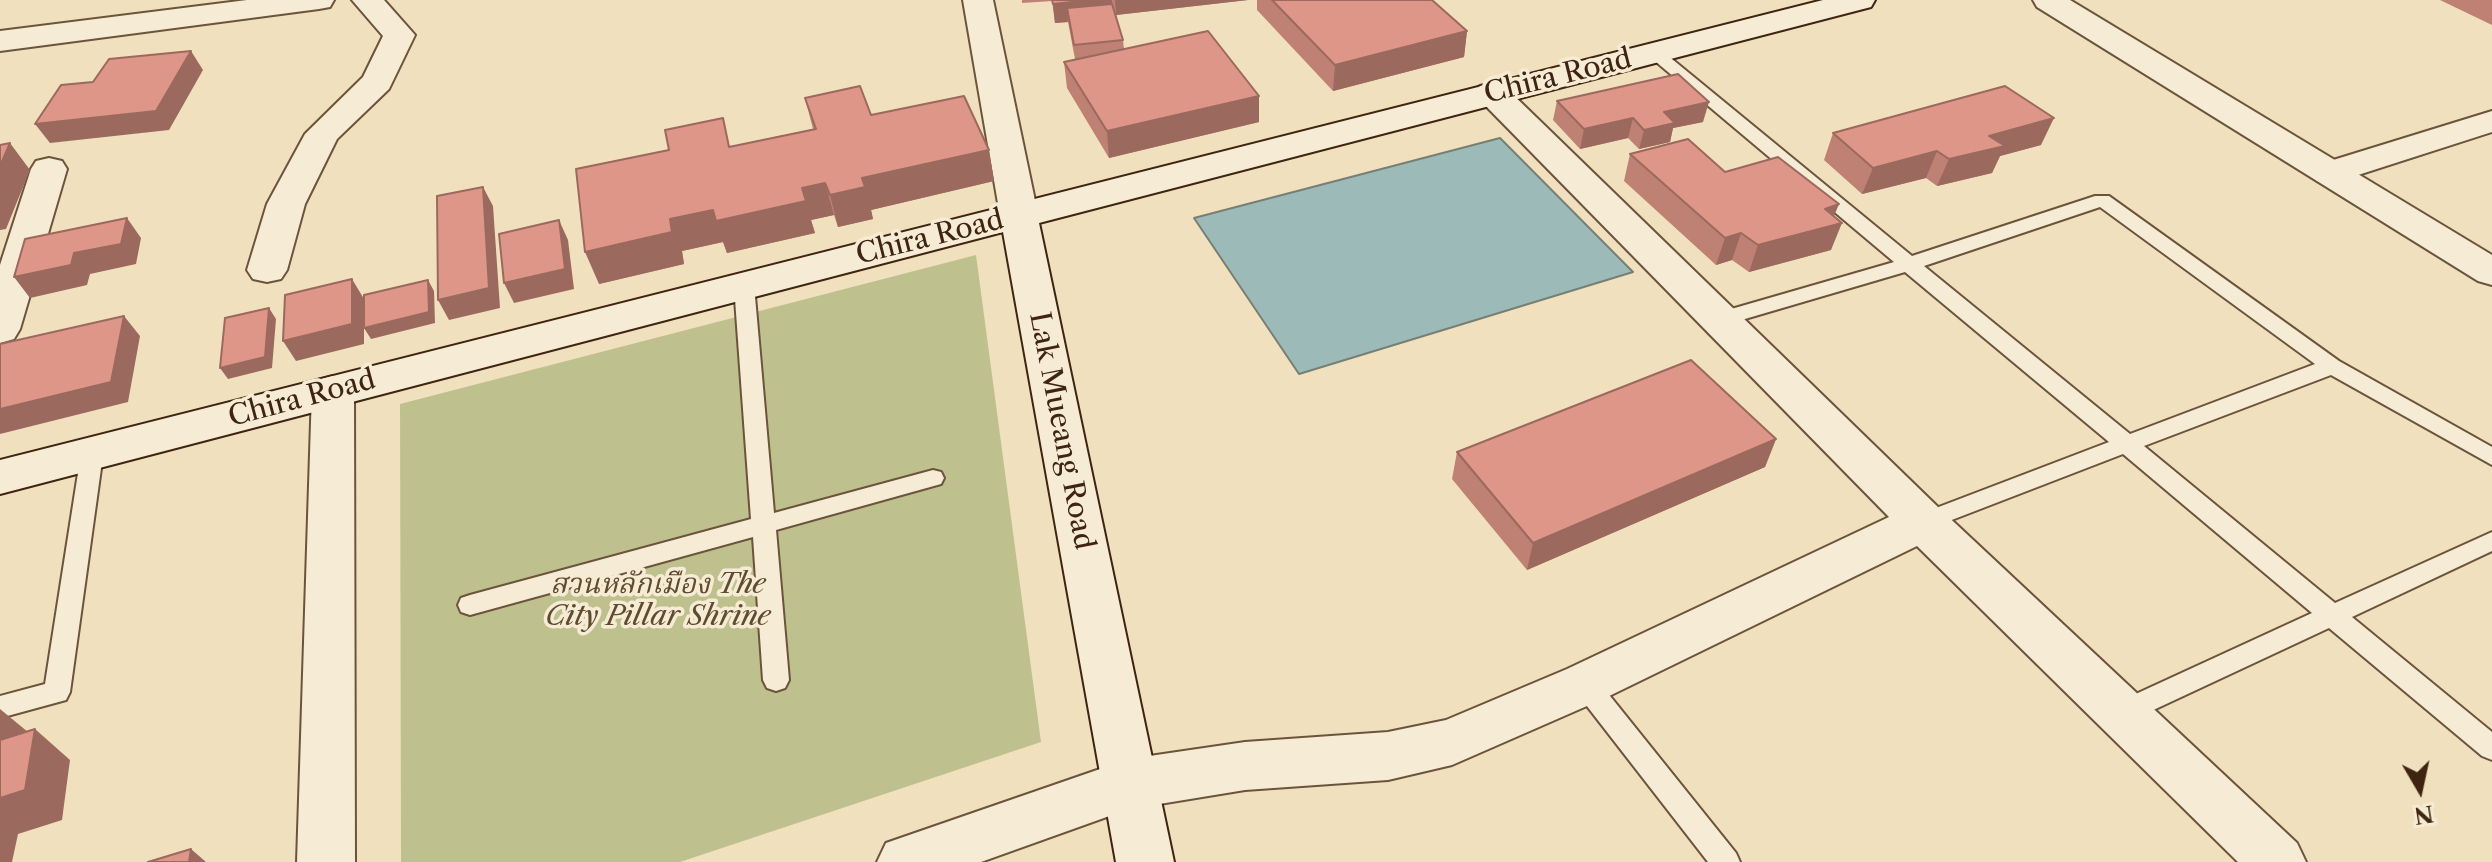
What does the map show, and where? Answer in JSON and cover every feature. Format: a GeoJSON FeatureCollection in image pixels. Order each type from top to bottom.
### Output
{"type":"FeatureCollection","features":[{"type":"Feature","properties":{"kind":"street"},"geometry":{"type":"LineString","coordinates":[[0,41],[316,0]]}},
{"type":"Feature","properties":{"kind":"street"},"geometry":{"type":"LineString","coordinates":[[267,270],[286,204],[322,134],[377,82],[399,35],[367,0]]}},
{"type":"Feature","properties":{"kind":"street","name":"Lak Mueang Road"},"geometry":{"type":"LineString","coordinates":[[978,0],[1145,862]]}},
{"type":"Feature","properties":{"kind":"street","name":"Chira Road"},"geometry":{"type":"LineString","coordinates":[[0,477],[1860,0]]}},
{"type":"Feature","properties":{"kind":"street"},"geometry":{"type":"LineString","coordinates":[[2048,0],[2492,272]]}},
{"type":"Feature","properties":{"kind":"street"},"geometry":{"type":"LineString","coordinates":[[1492,93],[1923,522],[2277,862]]}},
{"type":"Feature","properties":{"kind":"street"},"geometry":{"type":"LineString","coordinates":[[2330,173],[2492,121]]}},
{"type":"Feature","properties":{"kind":"street"},"geometry":{"type":"LineString","coordinates":[[0,329],[49,169]]}},
{"type":"Feature","properties":{"kind":"street"},"geometry":{"type":"LineString","coordinates":[[326,862],[333,391]]}},
{"type":"Feature","properties":{"kind":"street"},"geometry":{"type":"LineString","coordinates":[[906,862],[1129,784],[1245,766],[1388,756],[1452,742],[1585,684],[1923,522]]}},
{"type":"Feature","properties":{"kind":"lane"},"geometry":{"type":"LineString","coordinates":[[1655,53],[2492,748]]}},
{"type":"Feature","properties":{"kind":"lane"},"geometry":{"type":"LineString","coordinates":[[1721,319],[1909,264],[2102,200],[2332,366],[2492,457]]}},
{"type":"Feature","properties":{"kind":"lane"},"geometry":{"type":"LineString","coordinates":[[744,285],[776,680]]}},
{"type":"Feature","properties":{"kind":"lane"},"geometry":{"type":"LineString","coordinates":[[1923,522],[2332,366]]}},
{"type":"Feature","properties":{"kind":"lane"},"geometry":{"type":"LineString","coordinates":[[0,707],[57,692],[92,454]]}},
{"type":"Feature","properties":{"kind":"lane"},"geometry":{"type":"LineString","coordinates":[[470,605],[763,522],[933,478]]}},
{"type":"Feature","properties":{"kind":"lane"},"geometry":{"type":"LineString","coordinates":[[2123,712],[2492,541]]}},
{"type":"Feature","properties":{"kind":"lane"},"geometry":{"type":"LineString","coordinates":[[1585,684],[1726,862]]}},
{"type":"Feature","properties":{"kind":"green space","name":"สวนหลักเมือง The City Pillar Shrine"},"geometry":{"type":"Polygon","coordinates":[[[976,255],[1041,742],[680,862],[401,862],[400,404],[976,255]]]}},
{"type":"Feature","properties":{"kind":"water"},"geometry":{"type":"Polygon","coordinates":[[[1500,138],[1633,272],[1299,374],[1194,218],[1500,138]]]}},
{"type":"Feature","properties":{"kind":"building"},"geometry":{"type":"Polygon","coordinates":[[[1052,0],[1092,0],[1053,4],[1052,0]]]}},
{"type":"Feature","properties":{"kind":"building"},"geometry":{"type":"Polygon","coordinates":[[[1272,0],[1432,0],[1467,31],[1335,65],[1272,0]]]}},
{"type":"Feature","properties":{"kind":"building"},"geometry":{"type":"Polygon","coordinates":[[[1112,4],[1123,40],[1074,45],[1067,8],[1112,4]]]}},
{"type":"Feature","properties":{"kind":"building"},"geometry":{"type":"Polygon","coordinates":[[[1208,31],[1259,96],[1107,131],[1064,62],[1208,31]]]}},
{"type":"Feature","properties":{"kind":"building"},"geometry":{"type":"Polygon","coordinates":[[[191,51],[156,111],[35,124],[61,85],[93,82],[109,59],[191,51]]]}},
{"type":"Feature","properties":{"kind":"building"},"geometry":{"type":"Polygon","coordinates":[[[1678,74],[1709,102],[1664,112],[1675,123],[1644,130],[1633,118],[1584,129],[1557,101],[1678,74]]]}},
{"type":"Feature","properties":{"kind":"building"},"geometry":{"type":"Polygon","coordinates":[[[860,86],[871,115],[964,96],[989,150],[862,178],[865,187],[830,195],[825,183],[802,188],[806,201],[716,221],[713,210],[670,219],[672,232],[585,252],[576,169],[669,150],[665,130],[723,118],[729,147],[816,129],[805,98],[860,86]]]}},
{"type":"Feature","properties":{"kind":"building"},"geometry":{"type":"Polygon","coordinates":[[[2005,86],[2054,118],[1989,136],[2005,146],[1949,159],[1937,151],[1873,168],[1833,133],[2005,86]]]}},
{"type":"Feature","properties":{"kind":"building"},"geometry":{"type":"Polygon","coordinates":[[[1688,139],[1725,172],[1778,157],[1839,204],[1825,209],[1842,223],[1758,245],[1741,233],[1725,238],[1630,154],[1688,139]]]}},
{"type":"Feature","properties":{"kind":"building"},"geometry":{"type":"Polygon","coordinates":[[[10,143],[0,166],[0,145],[10,143]]]}},
{"type":"Feature","properties":{"kind":"building"},"geometry":{"type":"Polygon","coordinates":[[[483,187],[489,288],[438,300],[437,196],[483,187]]]}},
{"type":"Feature","properties":{"kind":"building"},"geometry":{"type":"Polygon","coordinates":[[[127,218],[121,244],[74,253],[71,265],[14,277],[25,239],[127,218]]]}},
{"type":"Feature","properties":{"kind":"building"},"geometry":{"type":"Polygon","coordinates":[[[559,220],[565,269],[504,283],[499,234],[559,220]]]}},
{"type":"Feature","properties":{"kind":"building"},"geometry":{"type":"Polygon","coordinates":[[[352,279],[352,324],[283,341],[285,295],[352,279]]]}},
{"type":"Feature","properties":{"kind":"building"},"geometry":{"type":"Polygon","coordinates":[[[428,280],[429,312],[364,328],[364,295],[428,280]]]}},
{"type":"Feature","properties":{"kind":"building"},"geometry":{"type":"Polygon","coordinates":[[[269,308],[265,357],[220,368],[225,318],[269,308]]]}},
{"type":"Feature","properties":{"kind":"building"},"geometry":{"type":"Polygon","coordinates":[[[124,316],[111,382],[0,409],[0,344],[124,316]]]}},
{"type":"Feature","properties":{"kind":"building"},"geometry":{"type":"Polygon","coordinates":[[[1691,360],[1776,439],[1533,543],[1457,452],[1691,360]]]}},
{"type":"Feature","properties":{"kind":"building"},"geometry":{"type":"Polygon","coordinates":[[[35,729],[25,790],[0,798],[0,740],[35,729]]]}},
{"type":"Feature","properties":{"kind":"building"},"geometry":{"type":"Polygon","coordinates":[[[191,849],[189,862],[148,862],[191,849]]]}}]}
